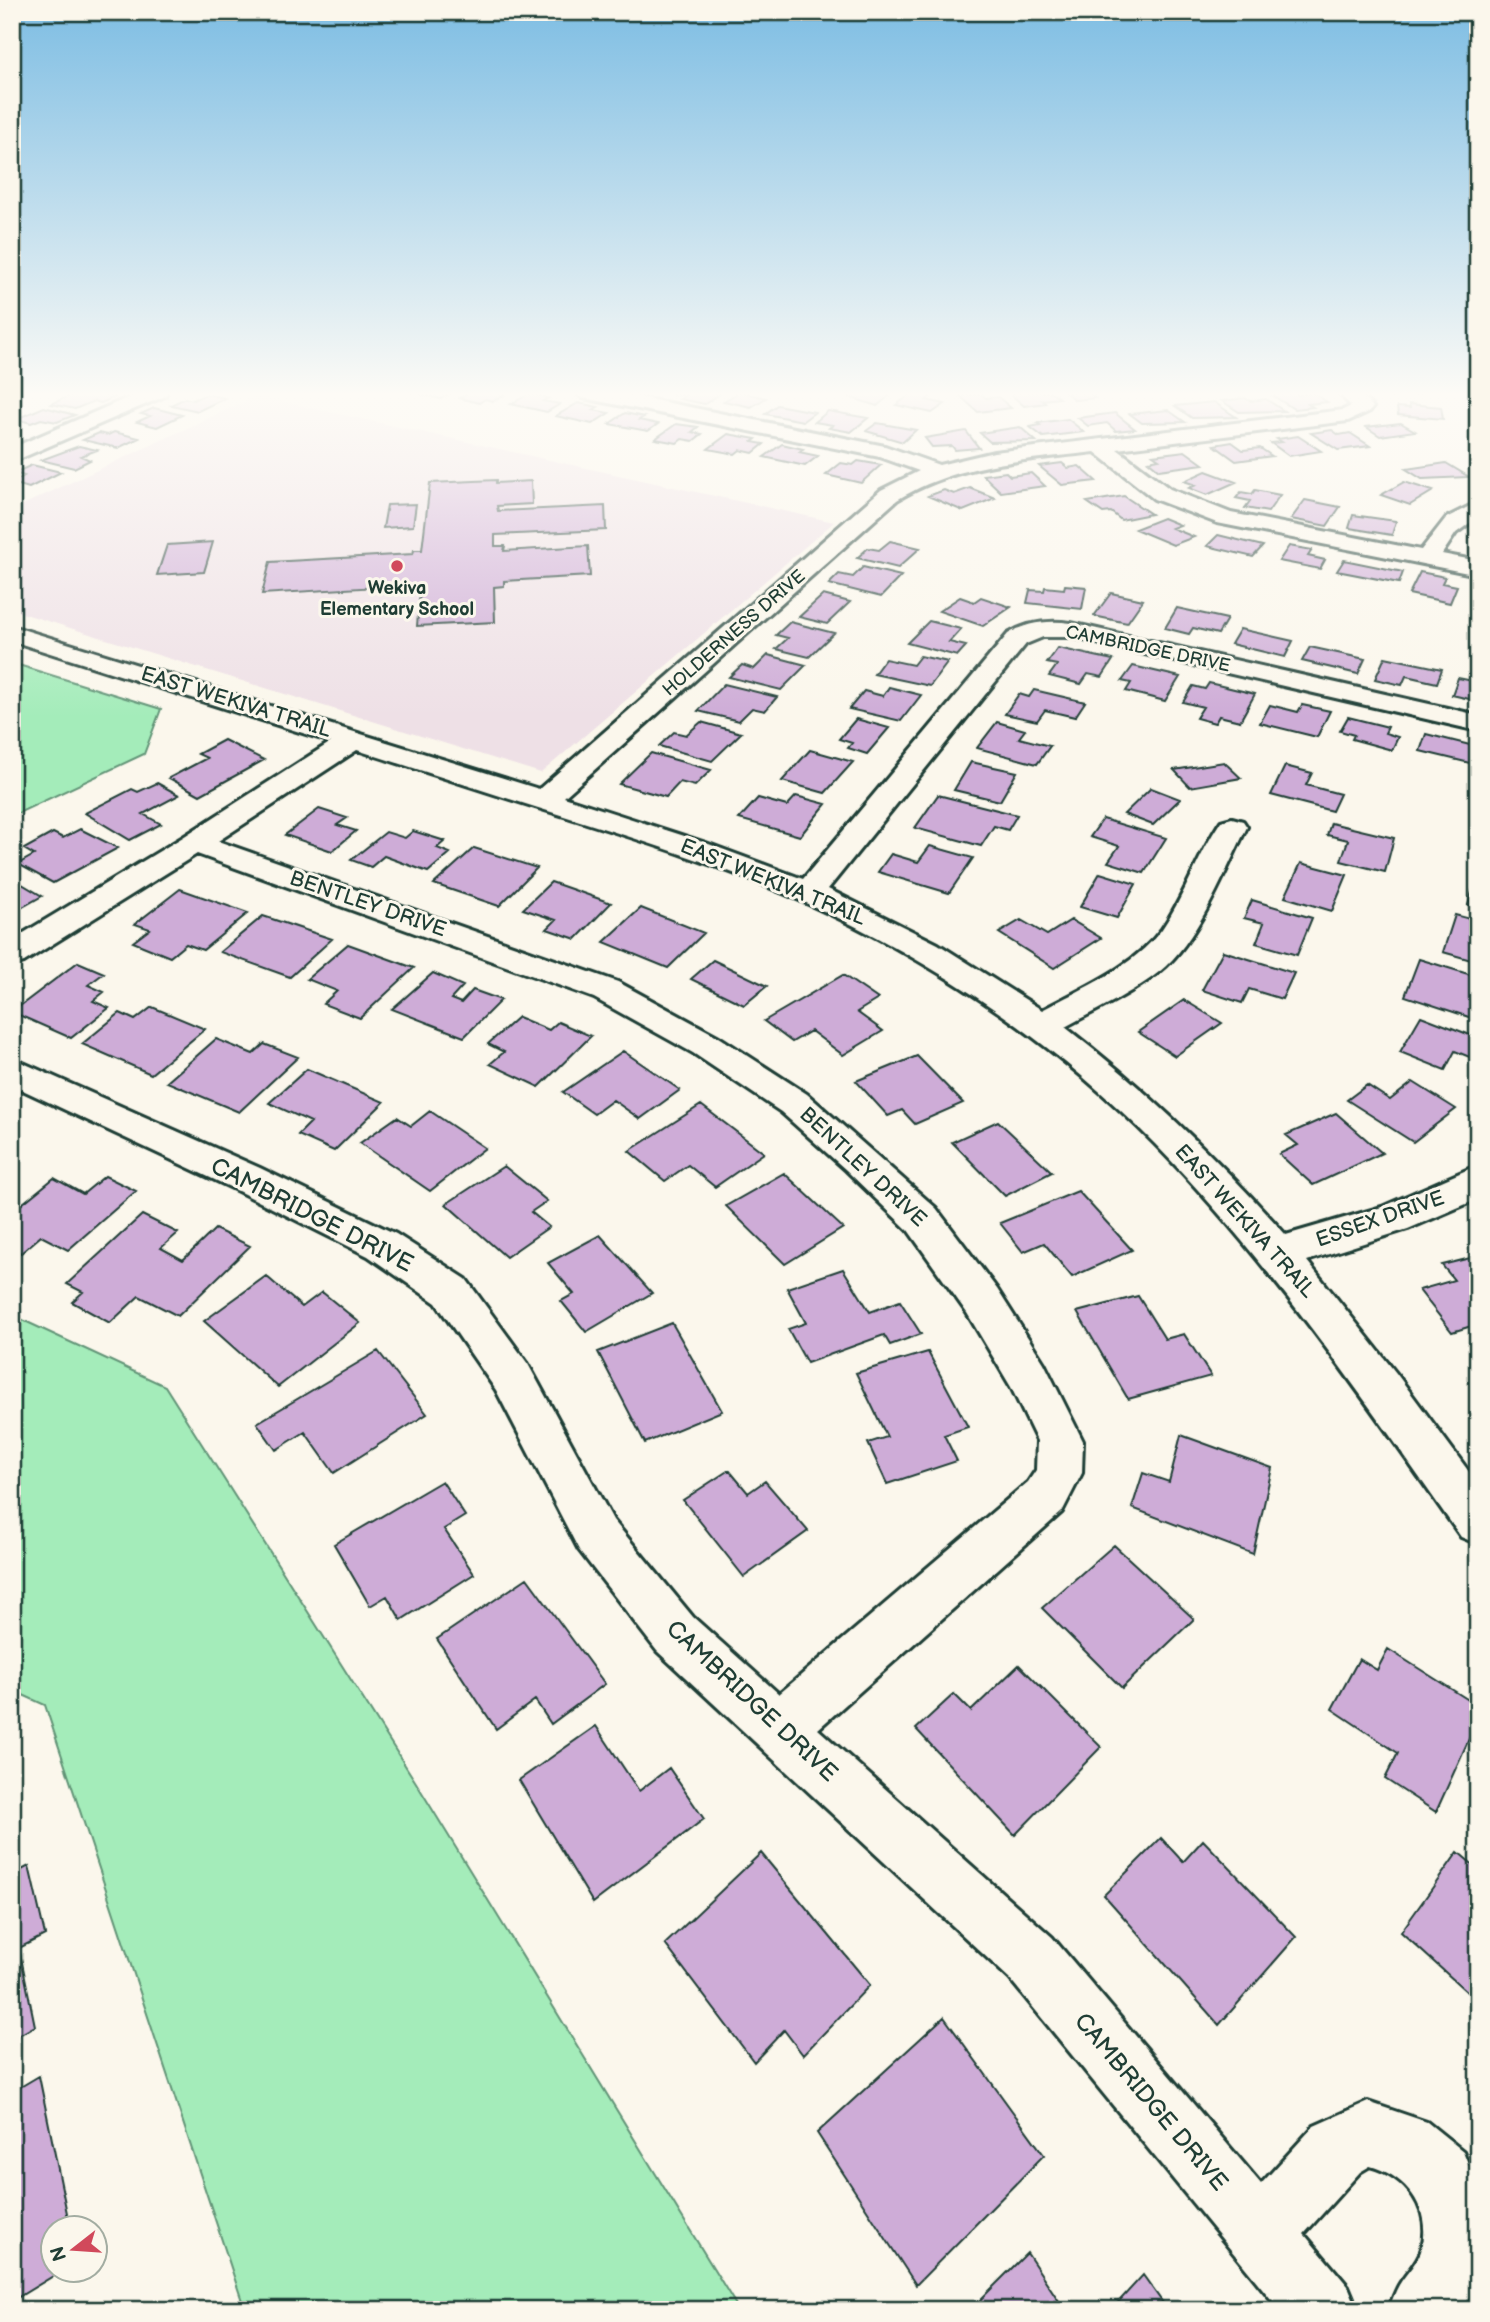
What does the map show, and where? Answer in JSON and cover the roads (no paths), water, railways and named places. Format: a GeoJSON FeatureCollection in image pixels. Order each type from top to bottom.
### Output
{"type":"FeatureCollection","features":[{"type":"Feature","properties":{"kind":"street","name":"HOLDERNESS DRIVE"},"geometry":{"type":"LineString","coordinates":[[544,800],[883,500]]}},
{"type":"Feature","properties":{"kind":"street"},"geometry":{"type":"LineString","coordinates":[[1178,500],[1225,518],[1478,568]]}},
{"type":"Feature","properties":{"kind":"street"},"geometry":{"type":"LineString","coordinates":[[1428,558],[1442,532],[1451,522],[1478,509]]}},
{"type":"Feature","properties":{"kind":"street","name":"CAMBRIDGE DRIVE"},"geometry":{"type":"LineString","coordinates":[[810,892],[1017,639],[1038,629],[1071,630],[1478,723]]}},
{"type":"Feature","properties":{"kind":"street","name":"EAST WEKIVA TRAIL"},"geometry":{"type":"LineString","coordinates":[[12,633],[683,844],[810,892],[886,929],[960,971],[1041,1025],[1126,1096],[1202,1167],[1280,1253],[1347,1340],[1478,1521]]}},
{"type":"Feature","properties":{"kind":"street"},"geometry":{"type":"LineString","coordinates":[[12,955],[194,843],[354,739]]}},
{"type":"Feature","properties":{"kind":"street"},"geometry":{"type":"LineString","coordinates":[[1041,1025],[1101,993],[1154,959],[1176,933],[1232,827]]}},
{"type":"Feature","properties":{"kind":"street","name":"BENTLEY DRIVE"},"geometry":{"type":"LineString","coordinates":[[194,843],[606,990],[706,1045],[794,1103],[860,1160],[922,1219],[982,1301],[1028,1377],[1060,1441],[1059,1473],[1045,1497],[780,1727]]}},
{"type":"Feature","properties":{"kind":"street","name":"CAMBRIDGE DRIVE"},"geometry":{"type":"LineString","coordinates":[[12,1070],[247,1178],[382,1245],[450,1291],[512,1377],[596,1535],[675,1634],[1031,1958],[1324,2310]]}},
{"type":"Feature","properties":{"kind":"street","name":"ESSEX DRIVE"},"geometry":{"type":"LineString","coordinates":[[1280,1253],[1394,1218],[1468,1187],[1478,1179]]}},
{"type":"Feature","properties":{"kind":"street"},"geometry":{"type":"LineString","coordinates":[[1261,2233],[1338,2150],[1368,2134],[1405,2144],[1440,2174],[1458,2222],[1454,2261],[1422,2310]]}},
{"type":"Feature","properties":{"kind":"place","name":"Wekiva Elementary School"},"geometry":{"type":"Point","coordinates":[397,566]}}]}
